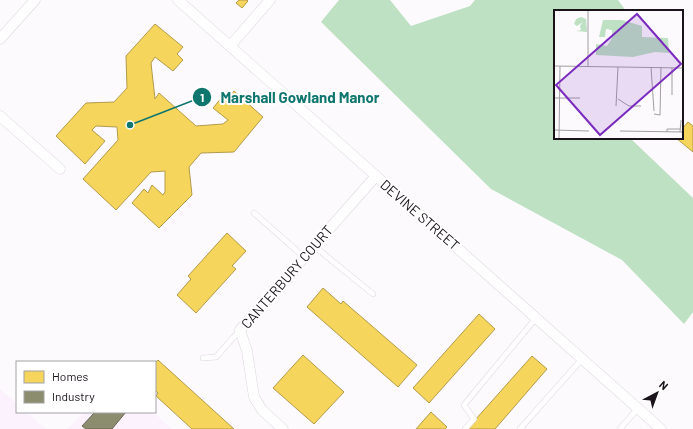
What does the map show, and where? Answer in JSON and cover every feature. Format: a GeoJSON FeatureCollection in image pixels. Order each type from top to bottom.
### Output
{"type":"FeatureCollection","features":[{"type":"Feature","properties":{"kind":"street"},"geometry":{"type":"LineString","coordinates":[[0,38],[35,0]]}},
{"type":"Feature","properties":{"kind":"street","name":"DEVINE STREET"},"geometry":{"type":"LineString","coordinates":[[178,0],[661,429]]}},
{"type":"Feature","properties":{"kind":"street"},"geometry":{"type":"LineString","coordinates":[[230,46],[270,0]]}},
{"type":"Feature","properties":{"kind":"street"},"geometry":{"type":"LineString","coordinates":[[0,116],[60,169]]}},
{"type":"Feature","properties":{"kind":"street","name":"CANTERBURY COURT"},"geometry":{"type":"LineString","coordinates":[[283,429],[262,410],[254,397],[247,351],[240,330],[376,176]]}},
{"type":"Feature","properties":{"kind":"lane"},"geometry":{"type":"LineString","coordinates":[[254,213],[304,257]]}},
{"type":"Feature","properties":{"kind":"lane"},"geometry":{"type":"LineString","coordinates":[[314,246],[373,294]]}},
{"type":"Feature","properties":{"kind":"lane"},"geometry":{"type":"LineString","coordinates":[[465,429],[474,419],[464,405],[536,318]]}},
{"type":"Feature","properties":{"kind":"lane"},"geometry":{"type":"LineString","coordinates":[[203,358],[216,357],[240,330]]}},
{"type":"Feature","properties":{"kind":"lane"},"geometry":{"type":"LineString","coordinates":[[520,429],[582,359]]}},
{"type":"Feature","properties":{"kind":"lane"},"geometry":{"type":"LineString","coordinates":[[620,429],[638,408]]}},
{"type":"Feature","properties":{"kind":"shaded area"},"geometry":{"type":"Polygon","coordinates":[[[0,389],[16,403],[16,413],[27,413],[46,429],[0,429],[0,389]]]}},
{"type":"Feature","properties":{"kind":"shaded area"},"geometry":{"type":"Polygon","coordinates":[[[83,413],[154,413],[172,429],[67,429],[83,413]]]}},
{"type":"Feature","properties":{"kind":"green space"},"geometry":{"type":"Polygon","coordinates":[[[339,0],[390,0],[411,26],[470,6],[475,0],[618,0],[625,10],[554,10],[554,139],[631,139],[693,198],[693,312],[684,324],[622,260],[491,189],[321,22],[339,0]]]}},
{"type":"Feature","properties":{"kind":"building: Homes"},"geometry":{"type":"Polygon","coordinates":[[[239,0],[248,1],[242,8],[236,3],[239,0]]]}},
{"type":"Feature","properties":{"kind":"building: Homes"},"geometry":{"type":"Polygon","coordinates":[[[155,24],[183,47],[177,54],[183,60],[173,71],[155,57],[151,63],[155,99],[159,93],[196,126],[223,124],[228,120],[213,108],[223,96],[227,100],[234,91],[263,117],[234,152],[201,153],[189,167],[192,195],[159,228],[132,203],[144,189],[148,193],[152,185],[163,195],[165,192],[165,171],[151,172],[116,210],[83,179],[118,140],[117,127],[96,126],[92,130],[105,141],[85,164],[56,136],[86,103],[114,102],[127,88],[126,56],[155,24]]]}},
{"type":"Feature","properties":{"kind":"building: Homes"},"geometry":{"type":"Polygon","coordinates":[[[688,122],[693,126],[693,152],[677,139],[683,139],[683,128],[688,122]]]}},
{"type":"Feature","properties":{"kind":"building: Homes"},"geometry":{"type":"Polygon","coordinates":[[[227,233],[246,251],[232,266],[236,269],[196,313],[177,295],[191,279],[188,276],[227,233]]]}},
{"type":"Feature","properties":{"kind":"building: Homes"},"geometry":{"type":"Polygon","coordinates":[[[323,288],[341,304],[343,301],[417,365],[398,387],[307,307],[323,288]]]}},
{"type":"Feature","properties":{"kind":"building: Homes"},"geometry":{"type":"Polygon","coordinates":[[[479,314],[495,329],[429,403],[413,388],[479,314]]]}},
{"type":"Feature","properties":{"kind":"building: Homes"},"geometry":{"type":"Polygon","coordinates":[[[303,355],[344,392],[314,424],[273,388],[303,355]]]}},
{"type":"Feature","properties":{"kind":"building: Homes"},"geometry":{"type":"Polygon","coordinates":[[[532,356],[547,369],[495,429],[467,429],[532,356]]]}},
{"type":"Feature","properties":{"kind":"building: Homes"},"geometry":{"type":"Polygon","coordinates":[[[158,360],[234,429],[192,429],[156,396],[158,393],[156,391],[156,362],[158,360]]]}},
{"type":"Feature","properties":{"kind":"building: Homes"},"geometry":{"type":"Polygon","coordinates":[[[431,412],[447,427],[445,429],[416,429],[431,412]]]}},
{"type":"Feature","properties":{"kind":"building: Industry"},"geometry":{"type":"Polygon","coordinates":[[[94,413],[125,413],[112,429],[86,429],[82,426],[94,413]]]}},
{"type":"Feature","properties":{"kind":"place","name":"Marshall Gowland Manor"},"geometry":{"type":"Point","coordinates":[130,125]}}]}
